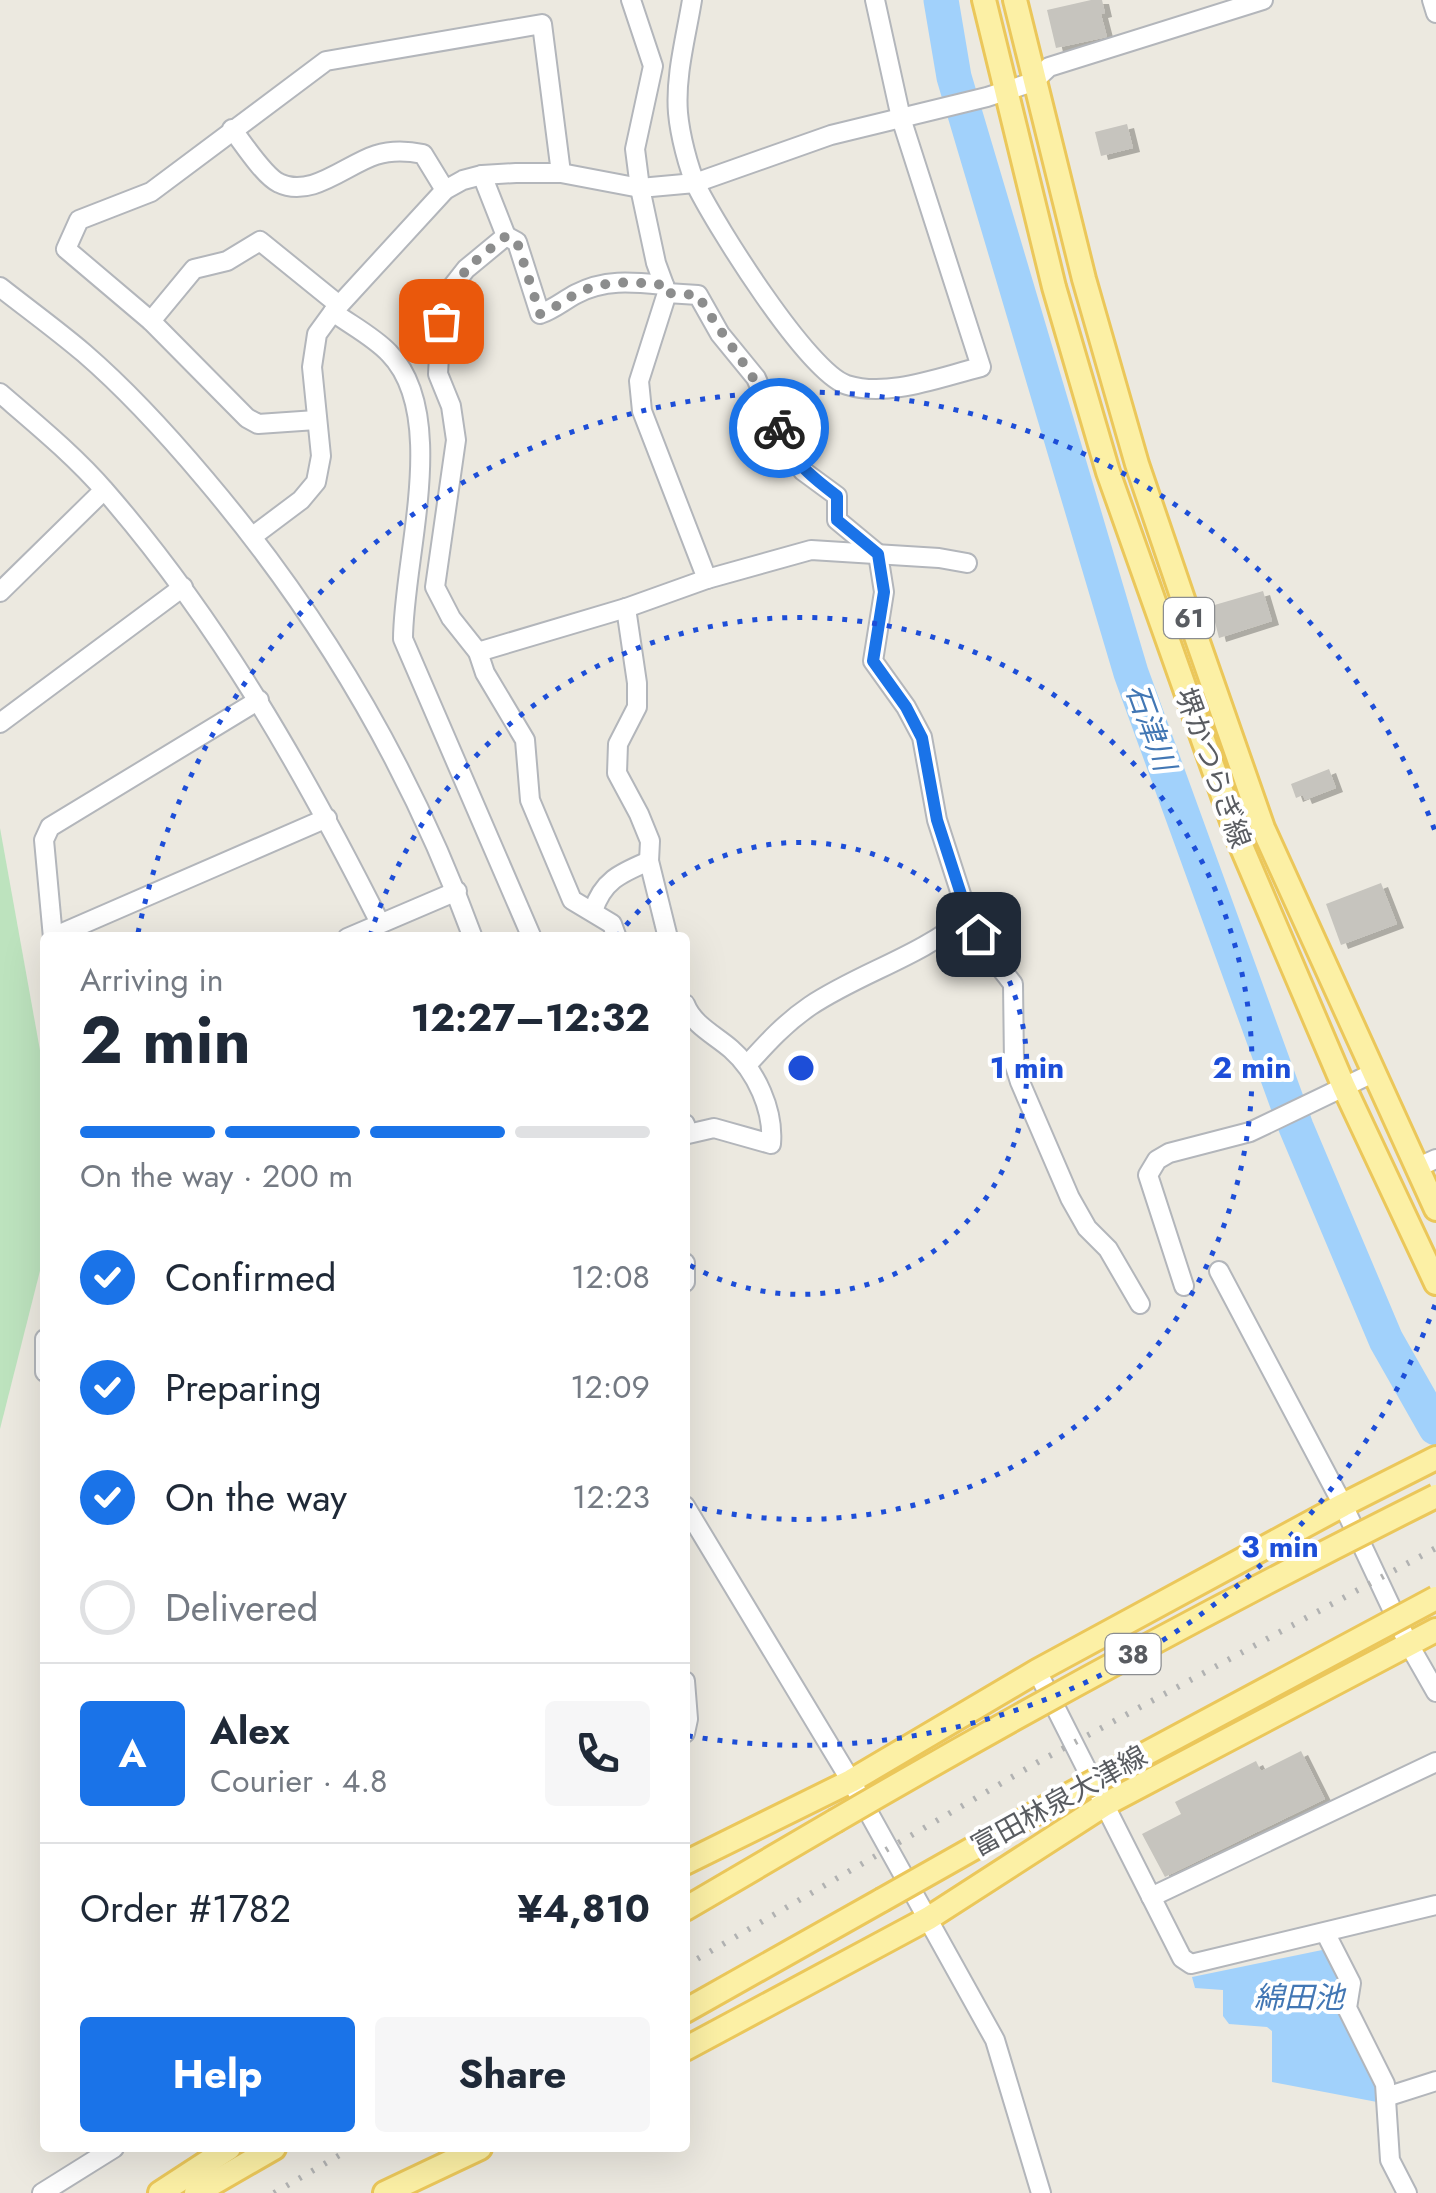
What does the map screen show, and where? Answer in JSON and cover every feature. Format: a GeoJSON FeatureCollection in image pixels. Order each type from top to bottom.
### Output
{"type":"FeatureCollection","features":[{"type":"Feature","properties":{"kind":"main road","name":"堺かつらぎ線"},"geometry":{"type":"LineString","coordinates":[[984,0],[1054,287],[1108,472],[1333,1092],[1436,1284]]}},
{"type":"Feature","properties":{"kind":"main road","name":"堺かつらぎ線"},"geometry":{"type":"LineString","coordinates":[[1015,0],[1084,279],[1137,464],[1182,599],[1263,828],[1373,1073],[1426,1163],[1436,1209]]}},
{"type":"Feature","properties":{"kind":"main road"},"geometry":{"type":"LineString","coordinates":[[690,1861],[851,1781],[1037,1672],[1436,1458]]}},
{"type":"Feature","properties":{"kind":"main road","name":"38"},"geometry":{"type":"LineString","coordinates":[[690,1906],[942,1758],[1270,1580],[1436,1496]]}},
{"type":"Feature","properties":{"kind":"main road","name":"富田林泉大津線"},"geometry":{"type":"LineString","coordinates":[[690,2008],[1067,1796],[1436,1598]]}},
{"type":"Feature","properties":{"kind":"main road"},"geometry":{"type":"LineString","coordinates":[[690,2046],[929,1918],[1104,1805],[1436,1630]]}},
{"type":"Feature","properties":{"kind":"main road"},"geometry":{"type":"LineString","coordinates":[[160,2193],[223,2152]]}},
{"type":"Feature","properties":{"kind":"main road"},"geometry":{"type":"LineString","coordinates":[[196,2193],[267,2152]]}},
{"type":"Feature","properties":{"kind":"main road"},"geometry":{"type":"LineString","coordinates":[[369,2193],[439,2152]]}},
{"type":"Feature","properties":{"kind":"main road"},"geometry":{"type":"LineString","coordinates":[[385,2193],[472,2152]]}},
{"type":"Feature","properties":{"kind":"street"},"geometry":{"type":"LineString","coordinates":[[631,0],[653,66],[635,150],[640,188],[665,289],[639,381],[642,410],[707,578]]}},
{"type":"Feature","properties":{"kind":"street"},"geometry":{"type":"LineString","coordinates":[[692,0],[679,80],[678,115],[695,183],[768,304],[841,384],[880,390],[981,367],[902,118],[875,0]]}},
{"type":"Feature","properties":{"kind":"street"},"geometry":{"type":"LineString","coordinates":[[253,536],[302,500],[316,482],[321,456],[316,420],[317,334],[336,308],[445,190],[463,180],[482,174],[561,173],[640,188],[695,183],[830,135],[980,99],[1033,82],[1049,67],[1263,0]]}},
{"type":"Feature","properties":{"kind":"street"},"geometry":{"type":"LineString","coordinates":[[1432,0],[1436,13]]}},
{"type":"Feature","properties":{"kind":"street"},"geometry":{"type":"LineString","coordinates":[[316,420],[258,424],[248,418],[151,321],[66,249],[79,220],[151,192],[326,60],[542,24],[561,173]]}},
{"type":"Feature","properties":{"kind":"street"},"geometry":{"type":"LineString","coordinates":[[232,129],[276,182],[292,187],[312,185],[378,154],[403,151],[424,154],[445,190]]}},
{"type":"Feature","properties":{"kind":"street"},"geometry":{"type":"LineString","coordinates":[[482,174],[506,236],[517,242],[540,314],[611,280],[698,295],[720,334],[756,378],[787,449],[803,471],[837,496],[837,520],[878,554],[884,592],[873,661],[906,707],[922,738],[937,820],[968,916],[988,952],[1013,984],[1014,1063],[1070,1198],[1086,1228],[1108,1249],[1140,1304]]}},
{"type":"Feature","properties":{"kind":"street"},"geometry":{"type":"LineString","coordinates":[[506,236],[466,269],[451,288],[441,321],[436,356],[438,374],[451,406],[456,440],[434,587],[450,618],[478,652],[485,673],[525,740],[530,800],[572,900],[612,924],[615,932]]}},
{"type":"Feature","properties":{"kind":"street"},"geometry":{"type":"LineString","coordinates":[[151,321],[194,269],[226,261],[260,241],[389,353],[404,374],[421,426],[420,467],[403,605],[404,639],[529,932]]}},
{"type":"Feature","properties":{"kind":"street"},"geometry":{"type":"LineString","coordinates":[[0,287],[98,367],[171,440],[253,536],[335,651],[396,760],[471,932]]}},
{"type":"Feature","properties":{"kind":"street"},"geometry":{"type":"LineString","coordinates":[[1,397],[104,490],[183,587],[259,700],[327,818],[380,923]]}},
{"type":"Feature","properties":{"kind":"street"},"geometry":{"type":"LineString","coordinates":[[0,592],[104,490]]}},
{"type":"Feature","properties":{"kind":"street"},"geometry":{"type":"LineString","coordinates":[[478,652],[626,608],[707,578],[811,550],[966,563]]}},
{"type":"Feature","properties":{"kind":"street"},"geometry":{"type":"LineString","coordinates":[[0,723],[183,587]]}},
{"type":"Feature","properties":{"kind":"street"},"geometry":{"type":"LineString","coordinates":[[626,608],[637,707],[618,744],[616,773],[640,814],[650,841],[650,861],[667,932]]}},
{"type":"Feature","properties":{"kind":"street"},"geometry":{"type":"LineString","coordinates":[[53,932],[44,840],[50,828],[259,700]]}},
{"type":"Feature","properties":{"kind":"street"},"geometry":{"type":"LineString","coordinates":[[65,932],[327,818]]}},
{"type":"Feature","properties":{"kind":"street"},"geometry":{"type":"LineString","coordinates":[[593,911],[600,891],[617,874],[650,861]]}},
{"type":"Feature","properties":{"kind":"street"},"geometry":{"type":"LineString","coordinates":[[360,932],[456,892]]}},
{"type":"Feature","properties":{"kind":"street"},"geometry":{"type":"LineString","coordinates":[[747,1065],[779,1029],[814,1004],[897,962],[968,916]]}},
{"type":"Feature","properties":{"kind":"street"},"geometry":{"type":"LineString","coordinates":[[690,1011],[701,1026],[747,1065],[766,1104],[772,1127],[770,1144],[714,1128],[690,1134]]}},
{"type":"Feature","properties":{"kind":"street"},"geometry":{"type":"LineString","coordinates":[[1184,1286],[1148,1175],[1156,1160],[1250,1132],[1373,1073]]}},
{"type":"Feature","properties":{"kind":"street"},"geometry":{"type":"LineString","coordinates":[[1219,1271],[1343,1505],[1408,1644],[1436,1692]]}},
{"type":"Feature","properties":{"kind":"street"},"geometry":{"type":"LineString","coordinates":[[690,1514],[851,1781],[995,2040],[1041,2193]]}},
{"type":"Feature","properties":{"kind":"street"},"geometry":{"type":"LineString","coordinates":[[1037,1672],[1182,1958],[1191,1964],[1435,1907]]}},
{"type":"Feature","properties":{"kind":"street"},"geometry":{"type":"LineString","coordinates":[[1151,1897],[1436,1762]]}},
{"type":"Feature","properties":{"kind":"street"},"geometry":{"type":"LineString","coordinates":[[1326,1934],[1352,1983],[1348,2008],[1385,2084],[1390,2160],[1407,2193]]}},
{"type":"Feature","properties":{"kind":"street"},"geometry":{"type":"LineString","coordinates":[[1386,2098],[1436,2081]]}},
{"type":"Feature","properties":{"kind":"street"},"geometry":{"type":"LineString","coordinates":[[42,2193],[108,2152]]}},
{"type":"Feature","properties":{"kind":"green space"},"geometry":{"type":"Polygon","coordinates":[[[0,828],[40,1050],[40,1271],[0,1429],[0,828]]]}},
{"type":"Feature","properties":{"kind":"water","name":"綿田池"},"geometry":{"type":"Polygon","coordinates":[[[1327,1949],[1380,2089],[1377,2102],[1272,2082],[1272,2031],[1267,2027],[1229,2024],[1223,2016],[1223,1990],[1195,1988],[1192,1977],[1327,1949]]]}},
{"type":"Feature","properties":{"kind":"building"},"geometry":{"type":"Polygon","coordinates":[[[1102,0],[1107,37],[1056,48],[1047,10],[1102,0]]]}},
{"type":"Feature","properties":{"kind":"building"},"geometry":{"type":"Polygon","coordinates":[[[1127,124],[1133,148],[1101,156],[1095,132],[1127,124]]]}},
{"type":"Feature","properties":{"kind":"building"},"geometry":{"type":"Polygon","coordinates":[[[1263,591],[1272,621],[1219,638],[1211,606],[1263,591]]]}},
{"type":"Feature","properties":{"kind":"building"},"geometry":{"type":"Polygon","coordinates":[[[1329,769],[1336,788],[1305,800],[1303,795],[1296,798],[1291,784],[1329,769]]]}},
{"type":"Feature","properties":{"kind":"building"},"geometry":{"type":"Polygon","coordinates":[[[1381,883],[1397,924],[1341,945],[1326,904],[1381,883]]]}},
{"type":"Feature","properties":{"kind":"building"},"geometry":{"type":"Polygon","coordinates":[[[1301,1751],[1325,1799],[1165,1877],[1142,1834],[1181,1814],[1175,1802],[1256,1761],[1261,1771],[1301,1751]]]}},
{"type":"Feature","properties":{"kind":"waterway","name":"石津川"},"geometry":{"type":"LineString","coordinates":[[941,0],[954,77],[1131,673],[1296,1127],[1386,1340],[1436,1428]]}},
{"type":"Feature","properties":{"kind":"railway"},"geometry":{"type":"LineString","coordinates":[[690,1963],[1040,1761],[1436,1548]]}},
{"type":"Feature","properties":{"kind":"railway"},"geometry":{"type":"LineString","coordinates":[[274,2193],[345,2152]]}},
{"type":"Feature","properties":{"kind":"way so far"},"geometry":{"type":"LineString","coordinates":[[441,321],[451,288],[466,269],[506,236],[517,242],[540,314],[611,280],[664,285],[666,293],[698,295],[720,334],[767,396],[779,428]]}},
{"type":"Feature","properties":{"kind":"route"},"geometry":{"type":"LineString","coordinates":[[779,428],[787,449],[803,471],[837,496],[837,520],[878,554],[884,592],[873,661],[906,707],[922,738],[937,820],[968,916],[978,934]]}}]}
